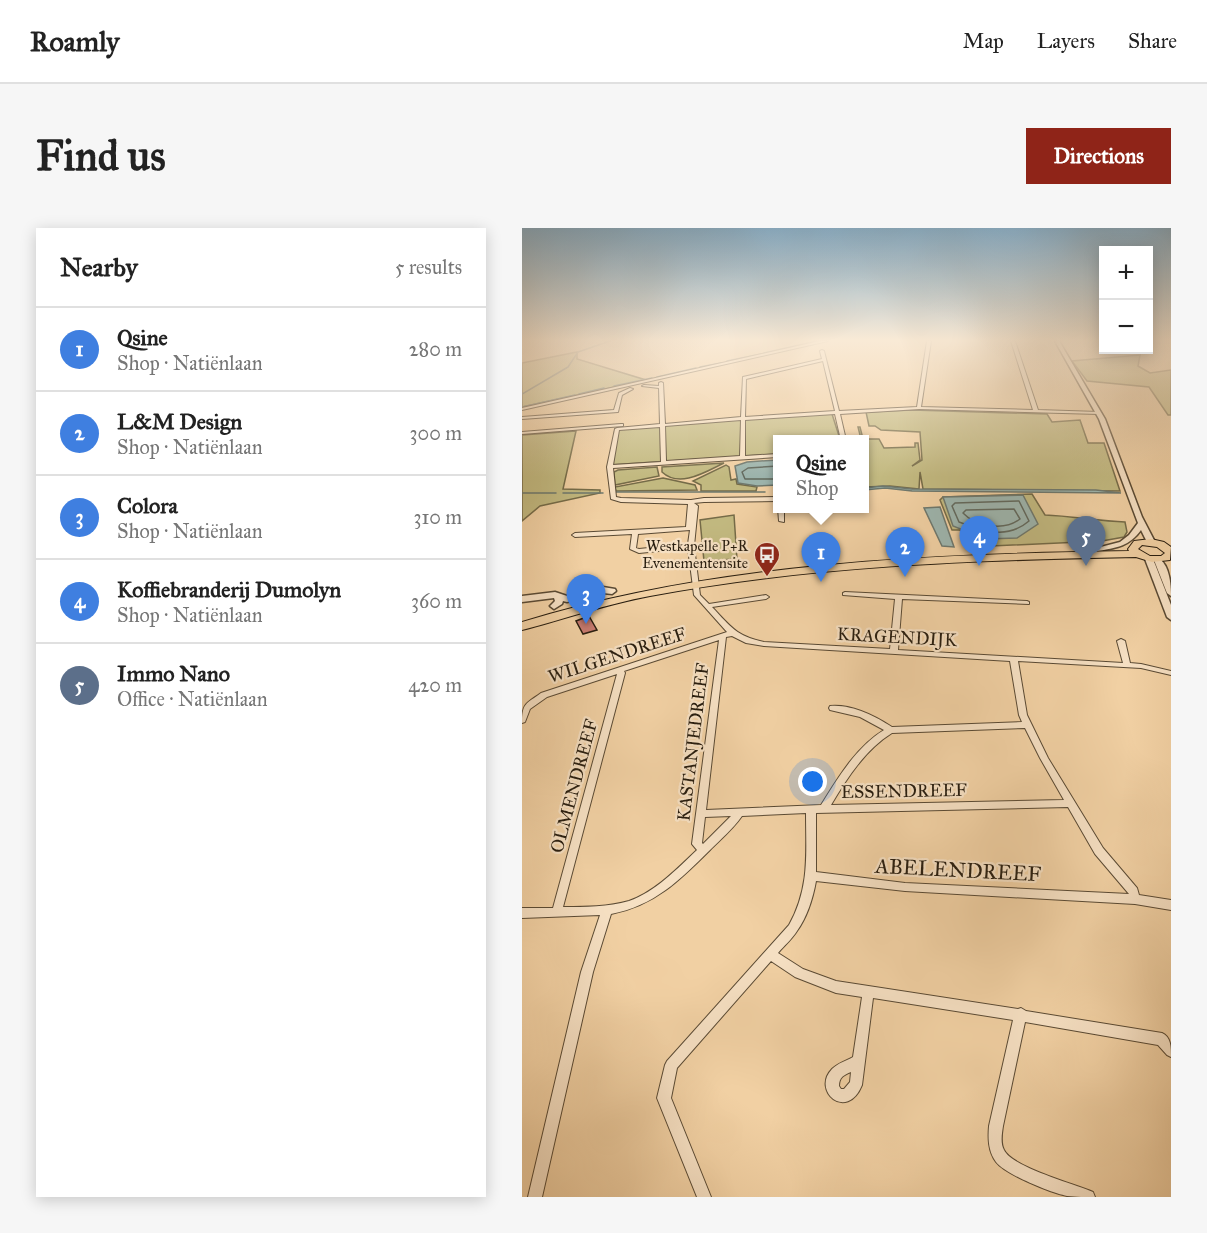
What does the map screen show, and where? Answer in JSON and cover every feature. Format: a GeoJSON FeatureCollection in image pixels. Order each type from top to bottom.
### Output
{"type":"FeatureCollection","features":[{"type":"Feature","properties":{"kind":"main road"},"geometry":{"type":"LineString","coordinates":[[522,617],[558,600],[694,579],[970,554],[1097,549],[1135,551],[1154,559],[1168,557],[1170,551],[1151,542],[1138,543],[1135,551]]}},
{"type":"Feature","properties":{"kind":"main road"},"geometry":{"type":"LineString","coordinates":[[522,626],[605,601],[694,579],[937,561],[1135,551]]}},
{"type":"Feature","properties":{"kind":"street"},"geometry":{"type":"LineString","coordinates":[[522,409],[624,386]]}},
{"type":"Feature","properties":{"kind":"street"},"geometry":{"type":"LineString","coordinates":[[612,389],[621,393],[645,386]]}},
{"type":"Feature","properties":{"kind":"street"},"geometry":{"type":"LineString","coordinates":[[661,386],[664,463]]}},
{"type":"Feature","properties":{"kind":"street"},"geometry":{"type":"LineString","coordinates":[[742,457],[744,386]]}},
{"type":"Feature","properties":{"kind":"street"},"geometry":{"type":"LineString","coordinates":[[831,386],[843,435]]}},
{"type":"Feature","properties":{"kind":"street"},"geometry":{"type":"LineString","coordinates":[[919,408],[922,386]]}},
{"type":"Feature","properties":{"kind":"street"},"geometry":{"type":"LineString","coordinates":[[1028,386],[1036,411]]}},
{"type":"Feature","properties":{"kind":"street"},"geometry":{"type":"LineString","coordinates":[[1083,386],[1099,413],[1141,524],[1151,542]]}},
{"type":"Feature","properties":{"kind":"street"},"geometry":{"type":"LineString","coordinates":[[621,393],[616,411],[617,427],[610,467],[612,495],[615,499],[692,503],[704,500],[773,499]]}},
{"type":"Feature","properties":{"kind":"street"},"geometry":{"type":"LineString","coordinates":[[522,433],[919,408],[1099,413]]}},
{"type":"Feature","properties":{"kind":"street"},"geometry":{"type":"LineString","coordinates":[[522,418],[616,411]]}},
{"type":"Feature","properties":{"kind":"street"},"geometry":{"type":"LineString","coordinates":[[610,467],[773,455]]}},
{"type":"Feature","properties":{"kind":"street"},"geometry":{"type":"LineString","coordinates":[[692,503],[695,506],[695,525],[692,528],[691,546],[694,579]]}},
{"type":"Feature","properties":{"kind":"street"},"geometry":{"type":"LineString","coordinates":[[781,513],[782,521]]}},
{"type":"Feature","properties":{"kind":"street"},"geometry":{"type":"LineString","coordinates":[[1097,549],[1127,542],[1134,536],[1141,524]]}},
{"type":"Feature","properties":{"kind":"street"},"geometry":{"type":"LineString","coordinates":[[574,535],[692,528]]}},
{"type":"Feature","properties":{"kind":"street"},"geometry":{"type":"LineString","coordinates":[[635,532],[633,549],[639,551],[691,546]]}},
{"type":"Feature","properties":{"kind":"street"},"geometry":{"type":"LineString","coordinates":[[1154,559],[1171,593]]}},
{"type":"Feature","properties":{"kind":"street"},"geometry":{"type":"LineString","coordinates":[[1154,559],[1171,617]]}},
{"type":"Feature","properties":{"kind":"street","name":"KRAGENDIJK"},"geometry":{"type":"LineString","coordinates":[[694,579],[697,595],[727,635],[756,643],[1127,665],[1171,673]]}},
{"type":"Feature","properties":{"kind":"street"},"geometry":{"type":"LineString","coordinates":[[845,594],[1027,603]]}},
{"type":"Feature","properties":{"kind":"street"},"geometry":{"type":"LineString","coordinates":[[706,606],[766,597]]}},
{"type":"Feature","properties":{"kind":"street"},"geometry":{"type":"LineString","coordinates":[[894,651],[899,597]]}},
{"type":"Feature","properties":{"kind":"street"},"geometry":{"type":"LineString","coordinates":[[522,599],[558,600]]}},
{"type":"Feature","properties":{"kind":"street","name":"WILGENDREEF"},"geometry":{"type":"LineString","coordinates":[[522,720],[527,708],[544,695],[727,635]]}},
{"type":"Feature","properties":{"kind":"street","name":"KASTANJEDREEF"},"geometry":{"type":"LineString","coordinates":[[702,849],[696,844],[727,635]]}},
{"type":"Feature","properties":{"kind":"street"},"geometry":{"type":"LineString","coordinates":[[1121,641],[1127,665]]}},
{"type":"Feature","properties":{"kind":"street"},"geometry":{"type":"LineString","coordinates":[[1014,659],[1020,702],[1028,725],[1099,851],[1133,891],[1135,899]]}},
{"type":"Feature","properties":{"kind":"street","name":"OLMENDREEF"},"geometry":{"type":"LineString","coordinates":[[557,911],[621,673],[619,670]]}},
{"type":"Feature","properties":{"kind":"street"},"geometry":{"type":"LineString","coordinates":[[833,708],[849,710],[878,722],[890,730]]}},
{"type":"Feature","properties":{"kind":"street"},"geometry":{"type":"LineString","coordinates":[[824,809],[837,787],[875,740],[890,730],[1028,725]]}},
{"type":"Feature","properties":{"kind":"street","name":"ESSENDREEF"},"geometry":{"type":"LineString","coordinates":[[700,814],[1070,803]]}},
{"type":"Feature","properties":{"kind":"street"},"geometry":{"type":"LineString","coordinates":[[704,1197],[664,1098],[671,1065],[793,928],[804,910],[810,891],[811,809]]}},
{"type":"Feature","properties":{"kind":"street"},"geometry":{"type":"LineString","coordinates":[[522,913],[608,909],[634,904],[650,896],[732,822],[739,812]]}},
{"type":"Feature","properties":{"kind":"street","name":"ABELENDREEF"},"geometry":{"type":"LineString","coordinates":[[811,876],[905,887],[1135,899],[1171,905]]}},
{"type":"Feature","properties":{"kind":"street"},"geometry":{"type":"LineString","coordinates":[[535,1197],[587,972],[608,909]]}},
{"type":"Feature","properties":{"kind":"street"},"geometry":{"type":"LineString","coordinates":[[769,954],[799,973],[818,981],[868,993],[1021,1014],[1167,1041],[1171,1051]]}},
{"type":"Feature","properties":{"kind":"street"},"geometry":{"type":"LineString","coordinates":[[859,1061],[868,993]]}},
{"type":"Feature","properties":{"kind":"street"},"geometry":{"type":"LineString","coordinates":[[1021,1014],[994,1137],[997,1152],[1010,1166],[1088,1197]]}},
{"type":"Feature","properties":{"kind":"shaded area"},"geometry":{"type":"Polygon","coordinates":[[[522,386],[617,386],[522,407],[522,386]]]}},
{"type":"Feature","properties":{"kind":"shaded area"},"geometry":{"type":"Polygon","coordinates":[[[1141,386],[1171,386],[1171,415],[1168,415],[1149,387],[1141,386]]]}},
{"type":"Feature","properties":{"kind":"shaded area"},"geometry":{"type":"Polygon","coordinates":[[[912,410],[1047,414],[1052,422],[1080,420],[1088,443],[1104,443],[1120,491],[923,489],[920,472],[919,489],[869,487],[869,439],[879,439],[884,448],[915,447],[915,443],[918,443],[920,460],[912,466],[922,460],[920,432],[881,430],[875,426],[869,426],[866,412],[912,410]]]}},
{"type":"Feature","properties":{"kind":"shaded area"},"geometry":{"type":"Polygon","coordinates":[[[826,413],[832,414],[839,435],[773,435],[773,454],[609,465],[615,429],[826,413]]]}},
{"type":"Feature","properties":{"kind":"shaded area"},"geometry":{"type":"Polygon","coordinates":[[[576,431],[563,489],[600,490],[600,493],[540,506],[522,521],[522,435],[576,431]]]}},
{"type":"Feature","properties":{"kind":"shaded area"},"geometry":{"type":"Polygon","coordinates":[[[724,463],[702,474],[685,479],[669,477],[662,472],[662,467],[724,463]]]}},
{"type":"Feature","properties":{"kind":"shaded area"},"geometry":{"type":"Polygon","coordinates":[[[726,465],[729,467],[731,480],[736,479],[737,484],[757,487],[756,491],[701,491],[701,485],[693,481],[726,465]]]}},
{"type":"Feature","properties":{"kind":"shaded area"},"geometry":{"type":"Polygon","coordinates":[[[657,467],[659,476],[615,485],[614,472],[618,470],[657,467]]]}},
{"type":"Feature","properties":{"kind":"shaded area"},"geometry":{"type":"Polygon","coordinates":[[[663,478],[695,485],[697,490],[616,491],[615,487],[663,478]]]}},
{"type":"Feature","properties":{"kind":"shaded area"},"geometry":{"type":"Polygon","coordinates":[[[1032,494],[1045,515],[1125,522],[1127,532],[1124,537],[1102,541],[969,547],[960,530],[952,530],[940,500],[943,497],[1032,494]]]}},
{"type":"Feature","properties":{"kind":"shaded area"},"geometry":{"type":"Polygon","coordinates":[[[734,515],[737,559],[704,561],[700,520],[734,515]]]}},
{"type":"Feature","properties":{"kind":"water"},"geometry":{"type":"Polygon","coordinates":[[[773,460],[773,485],[757,486],[738,483],[735,466],[747,462],[773,460]]]}},
{"type":"Feature","properties":{"kind":"water"},"geometry":{"type":"Polygon","coordinates":[[[869,488],[1096,490],[1121,493],[912,491],[885,488],[869,490],[869,488]]]}},
{"type":"Feature","properties":{"kind":"water"},"geometry":{"type":"Polygon","coordinates":[[[1023,495],[1038,524],[1017,538],[985,539],[953,526],[943,497],[1023,495]]]}},
{"type":"Feature","properties":{"kind":"water"},"geometry":{"type":"Polygon","coordinates":[[[940,507],[954,547],[942,546],[924,508],[940,507]]]}},
{"type":"Feature","properties":{"kind":"building"},"geometry":{"type":"Polygon","coordinates":[[[589,616],[597,630],[583,634],[576,621],[589,616]]]}},
{"type":"Feature","properties":{"kind":"waterway"},"geometry":{"type":"LineString","coordinates":[[522,394],[535,386]]}},
{"type":"Feature","properties":{"kind":"waterway"},"geometry":{"type":"LineString","coordinates":[[579,394],[604,388]]}},
{"type":"Feature","properties":{"kind":"waterway"},"geometry":{"type":"LineString","coordinates":[[522,407],[575,395]]}},
{"type":"Feature","properties":{"kind":"waterway"},"geometry":{"type":"LineString","coordinates":[[615,492],[765,492]]}},
{"type":"Feature","properties":{"kind":"waterway"},"geometry":{"type":"LineString","coordinates":[[522,493],[556,493]]}},
{"type":"Feature","properties":{"kind":"waterway"},"geometry":{"type":"LineString","coordinates":[[563,493],[603,493]]}},
{"type":"Feature","properties":{"kind":"place","name":"Koffiebranderij Dumolyn"},"geometry":{"type":"Point","coordinates":[979,566]}},
{"type":"Feature","properties":{"kind":"place","name":"Immo Nano"},"geometry":{"type":"Point","coordinates":[1086,566]}},
{"type":"Feature","properties":{"kind":"place","name":"L&M Design"},"geometry":{"type":"Point","coordinates":[905,577]}},
{"type":"Feature","properties":{"kind":"place","name":"Westkapelle P+R Evenementensite"},"geometry":{"type":"Point","coordinates":[767,578]}},
{"type":"Feature","properties":{"kind":"place","name":"Qsine"},"geometry":{"type":"Point","coordinates":[821,582]}},
{"type":"Feature","properties":{"kind":"place","name":"Colora"},"geometry":{"type":"Point","coordinates":[586,624]}}]}
